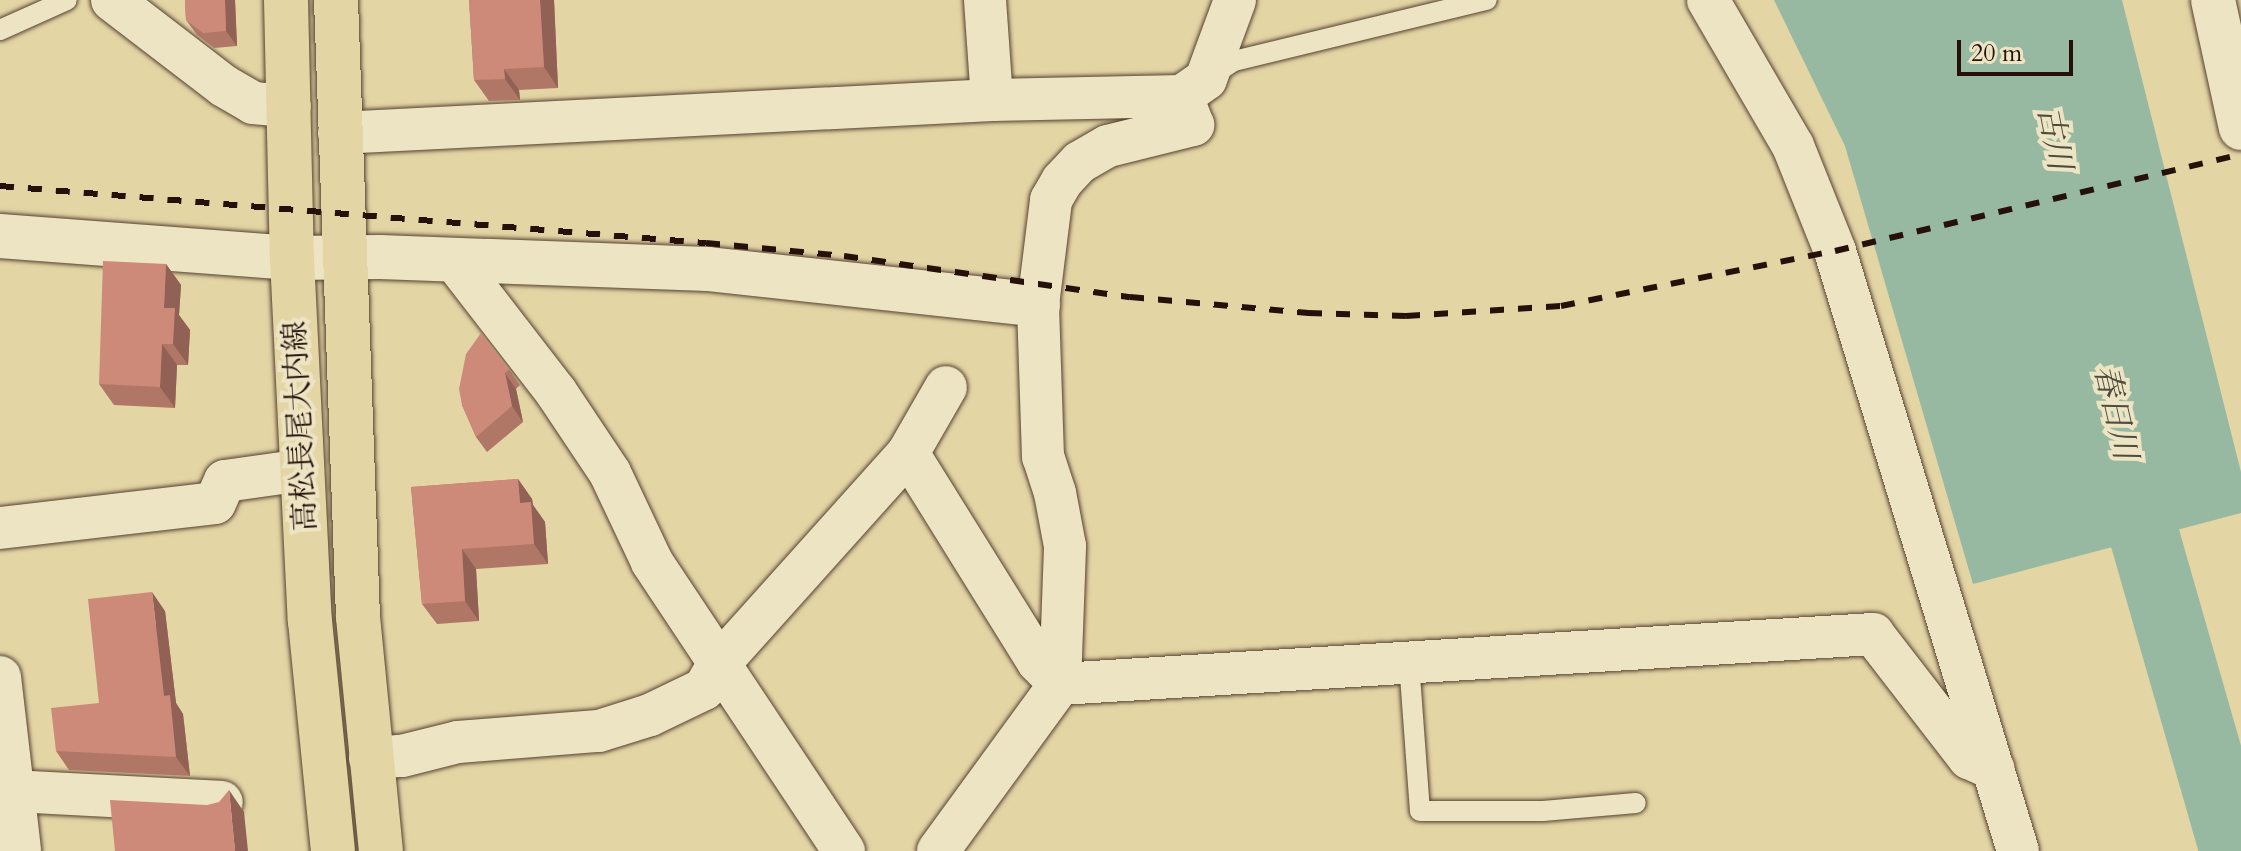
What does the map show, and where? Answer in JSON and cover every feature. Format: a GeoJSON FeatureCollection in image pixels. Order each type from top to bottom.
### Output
{"type":"FeatureCollection","features":[{"type":"Feature","properties":{"kind":"main road","name":"高松長尾大内線"},"geometry":{"type":"LineString","coordinates":[[286,0],[292,258],[310,621],[333,851]]}},
{"type":"Feature","properties":{"kind":"main road","name":"高松長尾大内線"},"geometry":{"type":"LineString","coordinates":[[336,0],[358,617],[381,851]]}},
{"type":"Feature","properties":{"kind":"street"},"geometry":{"type":"LineString","coordinates":[[112,0],[224,86],[253,103],[290,106]]}},
{"type":"Feature","properties":{"kind":"street"},"geometry":{"type":"LineString","coordinates":[[985,0],[992,100]]}},
{"type":"Feature","properties":{"kind":"street"},"geometry":{"type":"LineString","coordinates":[[938,851],[1060,684],[1065,546],[1055,493],[1043,457],[1038,305],[1051,200],[1062,181],[1080,162],[1108,146],[1193,125],[1194,88],[1235,0]]}},
{"type":"Feature","properties":{"kind":"street"},"geometry":{"type":"LineString","coordinates":[[1708,0],[1793,146],[1835,251],[2018,851]]}},
{"type":"Feature","properties":{"kind":"street"},"geometry":{"type":"LineString","coordinates":[[2213,0],[2241,128]]}},
{"type":"Feature","properties":{"kind":"street"},"geometry":{"type":"LineString","coordinates":[[339,133],[1194,88]]}},
{"type":"Feature","properties":{"kind":"street"},"geometry":{"type":"LineString","coordinates":[[0,236],[292,258],[708,269],[1038,305]]}},
{"type":"Feature","properties":{"kind":"street"},"geometry":{"type":"LineString","coordinates":[[454,260],[518,348],[556,392],[610,473],[652,562],[844,851]]}},
{"type":"Feature","properties":{"kind":"street"},"geometry":{"type":"LineString","coordinates":[[370,758],[402,756],[458,742],[599,731],[650,715],[704,689],[718,665],[908,453],[946,387]]}},
{"type":"Feature","properties":{"kind":"street"},"geometry":{"type":"LineString","coordinates":[[908,453],[1038,662],[1060,684],[1873,634],[1969,758],[1994,769]]}},
{"type":"Feature","properties":{"kind":"street"},"geometry":{"type":"LineString","coordinates":[[0,528],[215,503],[225,481],[303,470]]}},
{"type":"Feature","properties":{"kind":"street"},"geometry":{"type":"LineString","coordinates":[[0,677],[7,777],[20,851]]}},
{"type":"Feature","properties":{"kind":"street"},"geometry":{"type":"LineString","coordinates":[[7,777],[222,802]]}},
{"type":"Feature","properties":{"kind":"lane"},"geometry":{"type":"LineString","coordinates":[[0,30],[67,0]]}},
{"type":"Feature","properties":{"kind":"lane"},"geometry":{"type":"LineString","coordinates":[[1194,88],[1234,61],[1487,0]]}},
{"type":"Feature","properties":{"kind":"lane"},"geometry":{"type":"LineString","coordinates":[[1409,662],[1420,811],[1543,811],[1636,803]]}},
{"type":"Feature","properties":{"kind":"water","name":"古川"},"geometry":{"type":"Polygon","coordinates":[[[1774,0],[2122,0],[2241,472],[2241,513],[1973,584],[1845,146],[1774,0]]]}},
{"type":"Feature","properties":{"kind":"building"},"geometry":{"type":"Polygon","coordinates":[[[185,0],[225,0],[226,31],[203,33],[186,20],[185,0]]]}},
{"type":"Feature","properties":{"kind":"building"},"geometry":{"type":"Polygon","coordinates":[[[469,0],[540,0],[544,67],[504,69],[505,79],[474,80],[469,0]]]}},
{"type":"Feature","properties":{"kind":"building"},"geometry":{"type":"Polygon","coordinates":[[[103,261],[166,264],[164,308],[175,308],[173,344],[162,344],[160,387],[99,384],[103,261]]]}},
{"type":"Feature","properties":{"kind":"building"},"geometry":{"type":"Polygon","coordinates":[[[481,333],[509,369],[505,373],[512,406],[476,437],[462,405],[459,389],[466,354],[481,333]]]}},
{"type":"Feature","properties":{"kind":"building"},"geometry":{"type":"Polygon","coordinates":[[[518,479],[520,503],[531,502],[534,544],[462,549],[465,601],[422,604],[411,487],[518,479]]]}},
{"type":"Feature","properties":{"kind":"building"},"geometry":{"type":"Polygon","coordinates":[[[152,592],[164,696],[170,695],[176,757],[56,751],[51,708],[99,703],[88,599],[152,592]]]}},
{"type":"Feature","properties":{"kind":"building"},"geometry":{"type":"Polygon","coordinates":[[[229,790],[235,851],[115,851],[110,800],[207,805],[219,802],[229,790]]]}},
{"type":"Feature","properties":{"kind":"waterway","name":"春日川"},"geometry":{"type":"LineString","coordinates":[[2122,443],[2145,538],[2235,851]]}},
{"type":"Feature","properties":{"kind":"railway"},"geometry":{"type":"LineString","coordinates":[[0,186],[706,243],[844,256],[1130,297],[1308,313],[1406,316],[1561,306],[1835,251],[2241,154]]}}]}
